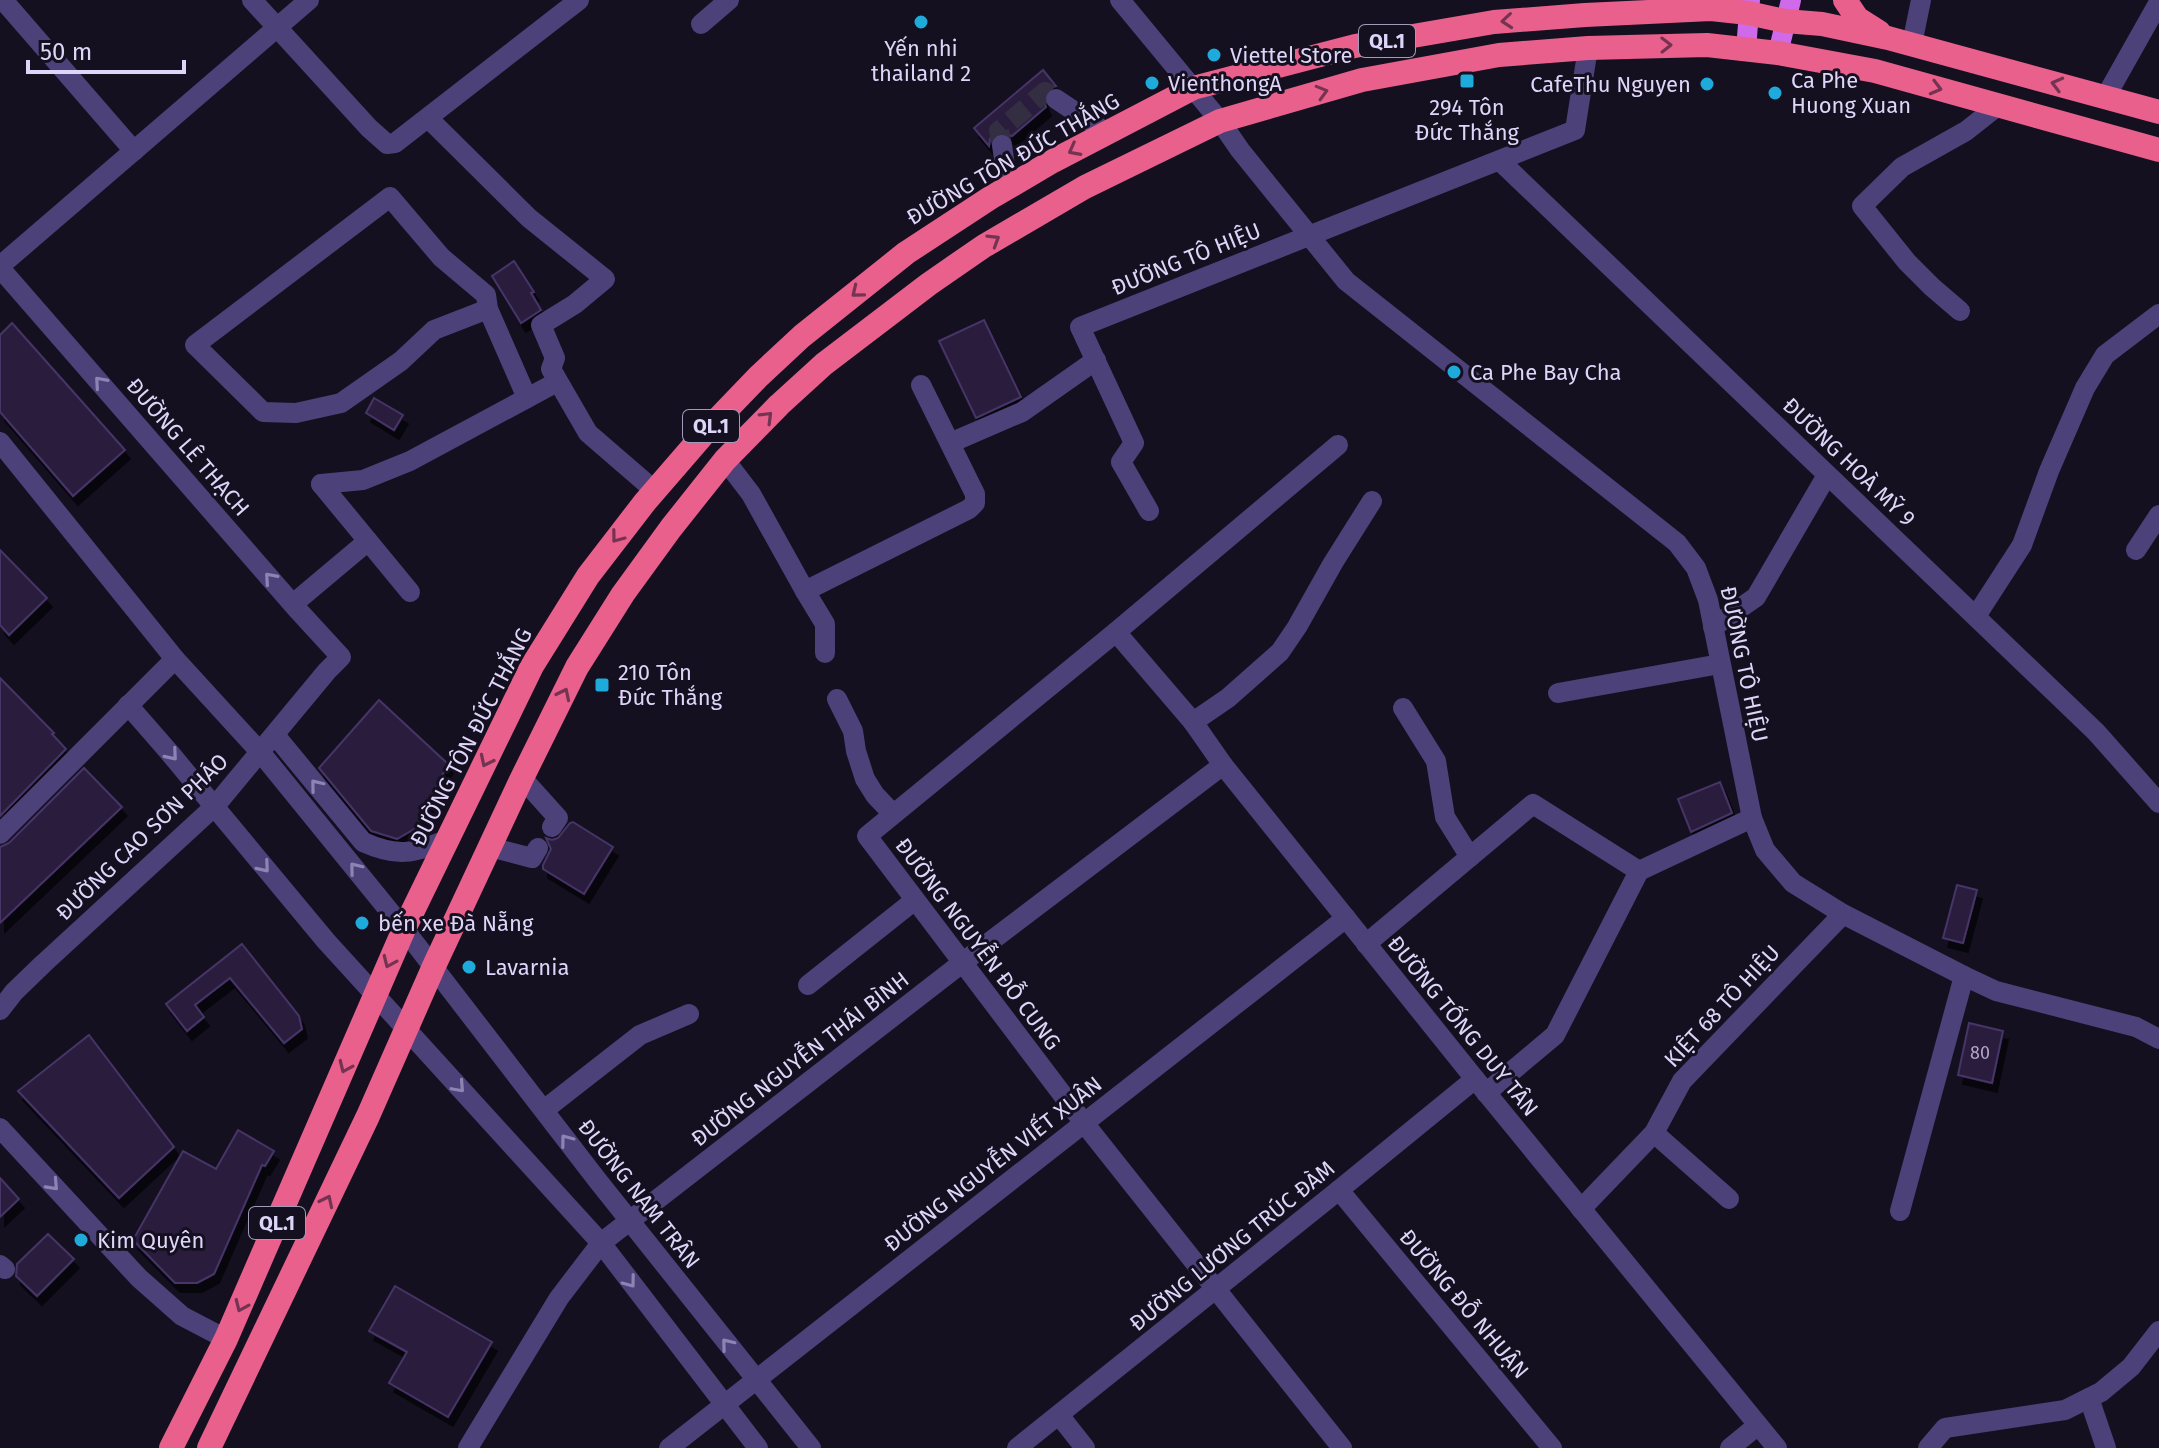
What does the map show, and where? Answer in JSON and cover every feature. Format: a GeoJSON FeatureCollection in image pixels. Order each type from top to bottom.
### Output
{"type":"FeatureCollection","features":[{"type":"Feature","properties":{"kind":"highway"},"geometry":{"type":"LineString","coordinates":[[1650,11],[1687,0]]}},
{"type":"Feature","properties":{"kind":"highway"},"geometry":{"type":"LineString","coordinates":[[1845,0],[1857,18],[1900,41]]}},
{"type":"Feature","properties":{"kind":"highway","name":"ĐƯỜNG TÔN ĐỨC THẮNG"},"geometry":{"type":"LineString","coordinates":[[171,1448],[226,1339],[404,929],[532,666],[588,576],[654,490],[709,428],[802,336],[906,253],[1008,187],[1193,88],[1355,46],[1494,22],[1749,6],[1788,10],[1822,24],[1900,41],[2159,111]]}},
{"type":"Feature","properties":{"kind":"highway","name":"QL.1"},"geometry":{"type":"LineString","coordinates":[[209,1448],[368,1116],[522,778],[577,667],[623,594],[725,460],[779,405],[824,364],[984,246],[1073,193],[1220,121],[1362,80],[1499,55],[1588,48],[1707,45],[1778,53],[1875,71],[2159,150]]}},
{"type":"Feature","properties":{"kind":"highway"},"geometry":{"type":"LineString","coordinates":[[906,253],[929,284]]}},
{"type":"Feature","properties":{"kind":"main road"},"geometry":{"type":"LineString","coordinates":[[1746,49],[1749,6]]}},
{"type":"Feature","properties":{"kind":"main road"},"geometry":{"type":"LineString","coordinates":[[1778,53],[1788,10]]}},
{"type":"Feature","properties":{"kind":"street"},"geometry":{"type":"LineString","coordinates":[[3,0],[134,151]]}},
{"type":"Feature","properties":{"kind":"street"},"geometry":{"type":"LineString","coordinates":[[252,0],[387,144],[395,143],[579,0]]}},
{"type":"Feature","properties":{"kind":"street"},"geometry":{"type":"LineString","coordinates":[[0,267],[309,0]]}},
{"type":"Feature","properties":{"kind":"street"},"geometry":{"type":"LineString","coordinates":[[701,24],[729,0]]}},
{"type":"Feature","properties":{"kind":"street","name":"ĐƯỜNG TÔ HIỆU"},"geometry":{"type":"LineString","coordinates":[[1120,0],[1346,281],[1677,543],[1696,568],[1708,600],[1752,818],[1765,850],[1793,883],[1843,914],[1996,991],[2136,1027],[2159,1039]]}},
{"type":"Feature","properties":{"kind":"street"},"geometry":{"type":"LineString","coordinates":[[1900,41],[1921,0]]}},
{"type":"Feature","properties":{"kind":"street"},"geometry":{"type":"LineString","coordinates":[[2105,98],[2159,2]]}},
{"type":"Feature","properties":{"kind":"street","name":"ĐƯỜNG TÔ HIỆU"},"geometry":{"type":"LineString","coordinates":[[1096,360],[1080,327],[1575,130],[1588,48]]}},
{"type":"Feature","properties":{"kind":"street"},"geometry":{"type":"LineString","coordinates":[[1056,99],[1107,133]]}},
{"type":"Feature","properties":{"kind":"street"},"geometry":{"type":"LineString","coordinates":[[1960,311],[1907,262],[1862,206],[1902,167],[1966,131],[1999,105]]}},
{"type":"Feature","properties":{"kind":"street"},"geometry":{"type":"LineString","coordinates":[[428,118],[529,218],[605,279],[575,304],[541,325],[555,358],[551,369],[588,433],[654,490]]}},
{"type":"Feature","properties":{"kind":"street"},"geometry":{"type":"LineString","coordinates":[[1002,145],[1008,187]]}},
{"type":"Feature","properties":{"kind":"street","name":"ĐƯỜNG HOÀ MỸ 9"},"geometry":{"type":"LineString","coordinates":[[1500,161],[2096,732],[2159,803]]}},
{"type":"Feature","properties":{"kind":"street"},"geometry":{"type":"LineString","coordinates":[[488,309],[434,330],[401,361],[341,403],[296,413],[263,412],[195,345],[390,197],[441,257],[486,295],[488,309],[527,398]]}},
{"type":"Feature","properties":{"kind":"street","name":"ĐƯỜNG LÊ THẠCH"},"geometry":{"type":"LineString","coordinates":[[0,267],[341,657]]}},
{"type":"Feature","properties":{"kind":"street"},"geometry":{"type":"LineString","coordinates":[[1976,616],[2022,545],[2049,471],[2085,388],[2105,355],[2159,314]]}},
{"type":"Feature","properties":{"kind":"street"},"geometry":{"type":"LineString","coordinates":[[950,443],[1022,412],[1096,360],[1134,443],[1121,462],[1149,511]]}},
{"type":"Feature","properties":{"kind":"street"},"geometry":{"type":"LineString","coordinates":[[410,592],[321,484],[363,480],[410,461],[557,382]]}},
{"type":"Feature","properties":{"kind":"street"},"geometry":{"type":"LineString","coordinates":[[805,591],[973,506],[975,494],[921,385]]}},
{"type":"Feature","properties":{"kind":"street"},"geometry":{"type":"LineString","coordinates":[[0,442],[175,659],[261,753],[404,929]]}},
{"type":"Feature","properties":{"kind":"street","name":"ĐƯỜNG NGUYỄN ĐỖ CUNG"},"geometry":{"type":"LineString","coordinates":[[1338,445],[867,836],[1084,1123],[1342,1448]]}},
{"type":"Feature","properties":{"kind":"street"},"geometry":{"type":"LineString","coordinates":[[725,460],[751,494],[825,624],[825,653]]}},
{"type":"Feature","properties":{"kind":"street"},"geometry":{"type":"LineString","coordinates":[[1713,627],[1756,597],[1827,475]]}},
{"type":"Feature","properties":{"kind":"street"},"geometry":{"type":"LineString","coordinates":[[1193,722],[1228,698],[1280,652],[1372,501]]}},
{"type":"Feature","properties":{"kind":"street"},"geometry":{"type":"LineString","coordinates":[[2136,550],[2159,515]]}},
{"type":"Feature","properties":{"kind":"street"},"geometry":{"type":"LineString","coordinates":[[293,604],[368,541]]}},
{"type":"Feature","properties":{"kind":"street","name":"ĐƯỜNG TỐNG DUY TÂN"},"geometry":{"type":"LineString","coordinates":[[1116,632],[1193,722],[1223,765],[1480,1086],[1777,1448]]}},
{"type":"Feature","properties":{"kind":"street","name":"ĐƯỜNG CAO SƠN PHÁO"},"geometry":{"type":"LineString","coordinates":[[0,1010],[43,964],[215,806],[341,657]]}},
{"type":"Feature","properties":{"kind":"street"},"geometry":{"type":"LineString","coordinates":[[0,834],[175,659]]}},
{"type":"Feature","properties":{"kind":"street"},"geometry":{"type":"LineString","coordinates":[[1558,693],[1720,664]]}},
{"type":"Feature","properties":{"kind":"street"},"geometry":{"type":"LineString","coordinates":[[837,699],[853,731],[865,779],[893,814]]}},
{"type":"Feature","properties":{"kind":"street"},"geometry":{"type":"LineString","coordinates":[[128,705],[326,941],[601,1243],[758,1448]]}},
{"type":"Feature","properties":{"kind":"street"},"geometry":{"type":"LineString","coordinates":[[1403,708],[1436,761],[1445,817],[1470,857]]}},
{"type":"Feature","properties":{"kind":"street"},"geometry":{"type":"LineString","coordinates":[[275,735],[363,842],[400,853],[416,852],[447,840]]}},
{"type":"Feature","properties":{"kind":"street","name":"ĐƯỜNG NGUYỄN THÁI BÌNH"},"geometry":{"type":"LineString","coordinates":[[468,1448],[559,1298],[601,1243],[1223,765]]}},
{"type":"Feature","properties":{"kind":"street"},"geometry":{"type":"LineString","coordinates":[[522,778],[558,818],[552,827]]}},
{"type":"Feature","properties":{"kind":"street"},"geometry":{"type":"LineString","coordinates":[[1366,944],[1533,804],[1639,871],[1752,818]]}},
{"type":"Feature","properties":{"kind":"street"},"geometry":{"type":"LineString","coordinates":[[490,847],[532,858],[538,848]]}},
{"type":"Feature","properties":{"kind":"street","name":"ĐƯỜNG LƯƠNG TRÚC ĐÀM"},"geometry":{"type":"LineString","coordinates":[[1017,1448],[1339,1190],[1555,1035],[1639,871]]}},
{"type":"Feature","properties":{"kind":"street"},"geometry":{"type":"LineString","coordinates":[[808,985],[915,900]]}},
{"type":"Feature","properties":{"kind":"street","name":"KIỆT 68 TÔ HIỆU"},"geometry":{"type":"LineString","coordinates":[[1581,1209],[1654,1133],[1682,1081],[1843,914]]}},
{"type":"Feature","properties":{"kind":"street","name":"ĐƯỜNG NGUYỄN VIẾT XUÂN"},"geometry":{"type":"LineString","coordinates":[[669,1448],[1346,918]]}},
{"type":"Feature","properties":{"kind":"street","name":"ĐƯỜNG NAM TRÂN"},"geometry":{"type":"LineString","coordinates":[[404,929],[811,1448]]}},
{"type":"Feature","properties":{"kind":"street"},"geometry":{"type":"LineString","coordinates":[[1900,1211],[1964,976]]}},
{"type":"Feature","properties":{"kind":"street"},"geometry":{"type":"LineString","coordinates":[[544,1110],[640,1035],[689,1014]]}},
{"type":"Feature","properties":{"kind":"street"},"geometry":{"type":"LineString","coordinates":[[0,1128],[139,1278],[182,1316],[226,1339]]}},
{"type":"Feature","properties":{"kind":"street"},"geometry":{"type":"LineString","coordinates":[[1654,1133],[1729,1199]]}},
{"type":"Feature","properties":{"kind":"street","name":"ĐƯỜNG ĐỖ NHUẬN"},"geometry":{"type":"LineString","coordinates":[[1339,1190],[1552,1448]]}},
{"type":"Feature","properties":{"kind":"street"},"geometry":{"type":"LineString","coordinates":[[1928,1448],[1945,1428],[2065,1410],[2101,1392],[2131,1367],[2159,1331]]}},
{"type":"Feature","properties":{"kind":"street"},"geometry":{"type":"LineString","coordinates":[[2089,1398],[2106,1448]]}},
{"type":"Feature","properties":{"kind":"street"},"geometry":{"type":"LineString","coordinates":[[1059,1415],[1085,1448]]}},
{"type":"Feature","properties":{"kind":"street"},"geometry":{"type":"LineString","coordinates":[[1730,1448],[1758,1425]]}},
{"type":"Feature","properties":{"kind":"building"},"geometry":{"type":"Polygon","coordinates":[[[1043,70],[1056,86],[1045,92],[1043,99],[1046,107],[1012,136],[1001,132],[995,134],[989,146],[974,128],[1043,70]]]}},
{"type":"Feature","properties":{"kind":"building"},"geometry":{"type":"Polygon","coordinates":[[[514,261],[534,292],[531,293],[541,310],[521,323],[492,276],[514,261]]]}},
{"type":"Feature","properties":{"kind":"building"},"geometry":{"type":"Polygon","coordinates":[[[984,320],[1021,397],[976,418],[939,341],[984,320]]]}},
{"type":"Feature","properties":{"kind":"building"},"geometry":{"type":"Polygon","coordinates":[[[12,323],[125,450],[73,496],[0,412],[0,335],[12,323]]]}},
{"type":"Feature","properties":{"kind":"building"},"geometry":{"type":"Polygon","coordinates":[[[374,398],[403,415],[394,430],[366,413],[374,398]]]}},
{"type":"Feature","properties":{"kind":"building"},"geometry":{"type":"Polygon","coordinates":[[[0,550],[47,598],[9,635],[0,625],[0,550]]]}},
{"type":"Feature","properties":{"kind":"building"},"geometry":{"type":"Polygon","coordinates":[[[0,678],[66,749],[0,816],[0,678]]]}},
{"type":"Feature","properties":{"kind":"building"},"geometry":{"type":"Polygon","coordinates":[[[379,700],[448,764],[416,828],[397,839],[371,831],[319,768],[379,700]]]}},
{"type":"Feature","properties":{"kind":"building"},"geometry":{"type":"Polygon","coordinates":[[[84,768],[122,807],[0,923],[0,847],[9,843],[84,768]]]}},
{"type":"Feature","properties":{"kind":"building"},"geometry":{"type":"Polygon","coordinates":[[[1720,782],[1732,813],[1691,832],[1678,799],[1720,782]]]}},
{"type":"Feature","properties":{"kind":"building"},"geometry":{"type":"Polygon","coordinates":[[[573,822],[613,847],[584,894],[543,869],[551,849],[546,838],[558,838],[573,822]]]}},
{"type":"Feature","properties":{"kind":"building"},"geometry":{"type":"Polygon","coordinates":[[[1957,885],[1977,890],[1963,943],[1943,938],[1957,885]]]}},
{"type":"Feature","properties":{"kind":"building"},"geometry":{"type":"Polygon","coordinates":[[[242,944],[299,1016],[302,1029],[284,1043],[230,978],[195,1005],[204,1017],[187,1031],[166,1004],[242,944]]]}},
{"type":"Feature","properties":{"kind":"building"},"geometry":{"type":"Polygon","coordinates":[[[1969,1023],[2003,1031],[1992,1083],[1958,1075],[1969,1023]]]}},
{"type":"Feature","properties":{"kind":"building"},"geometry":{"type":"Polygon","coordinates":[[[89,1035],[174,1147],[119,1198],[18,1091],[89,1035]]]}},
{"type":"Feature","properties":{"kind":"building"},"geometry":{"type":"Polygon","coordinates":[[[238,1130],[274,1151],[265,1166],[262,1165],[214,1274],[197,1283],[175,1283],[133,1240],[183,1151],[216,1169],[238,1130]]]}},
{"type":"Feature","properties":{"kind":"building"},"geometry":{"type":"Polygon","coordinates":[[[0,1178],[19,1199],[0,1217],[0,1178]]]}},
{"type":"Feature","properties":{"kind":"building"},"geometry":{"type":"Polygon","coordinates":[[[48,1234],[74,1259],[37,1296],[16,1276],[17,1264],[48,1234]]]}},
{"type":"Feature","properties":{"kind":"building"},"geometry":{"type":"Polygon","coordinates":[[[395,1286],[492,1342],[448,1417],[389,1383],[407,1352],[369,1331],[395,1286]]]}},
{"type":"Feature","properties":{"kind":"tunnel"},"geometry":{"type":"LineString","coordinates":[[1002,145],[999,131],[1045,92],[1056,99]]}},
{"type":"Feature","properties":{"kind":"place","name":"Yến nhi thailand 2"},"geometry":{"type":"Point","coordinates":[921,22]}},
{"type":"Feature","properties":{"kind":"place","name":"Viettel Store"},"geometry":{"type":"Point","coordinates":[1214,55]}},
{"type":"Feature","properties":{"kind":"place","name":"294 Tôn Đức Thắng"},"geometry":{"type":"Point","coordinates":[1467,81]}},
{"type":"Feature","properties":{"kind":"place","name":"VienthongA"},"geometry":{"type":"Point","coordinates":[1152,83]}},
{"type":"Feature","properties":{"kind":"place","name":"CafeThu Nguyen"},"geometry":{"type":"Point","coordinates":[1707,84]}},
{"type":"Feature","properties":{"kind":"place","name":"Ca Phe Huong Xuan"},"geometry":{"type":"Point","coordinates":[1775,93]}},
{"type":"Feature","properties":{"kind":"place","name":"Ca Phe Bay Cha"},"geometry":{"type":"Point","coordinates":[1454,372]}},
{"type":"Feature","properties":{"kind":"place","name":"210 Tôn Đức Thắng"},"geometry":{"type":"Point","coordinates":[602,685]}},
{"type":"Feature","properties":{"kind":"place","name":"bến xe Đà Nẵng"},"geometry":{"type":"Point","coordinates":[362,923]}},
{"type":"Feature","properties":{"kind":"place","name":"Lavarnia"},"geometry":{"type":"Point","coordinates":[469,967]}},
{"type":"Feature","properties":{"kind":"place","name":"Kim Quyên"},"geometry":{"type":"Point","coordinates":[81,1240]}}]}
